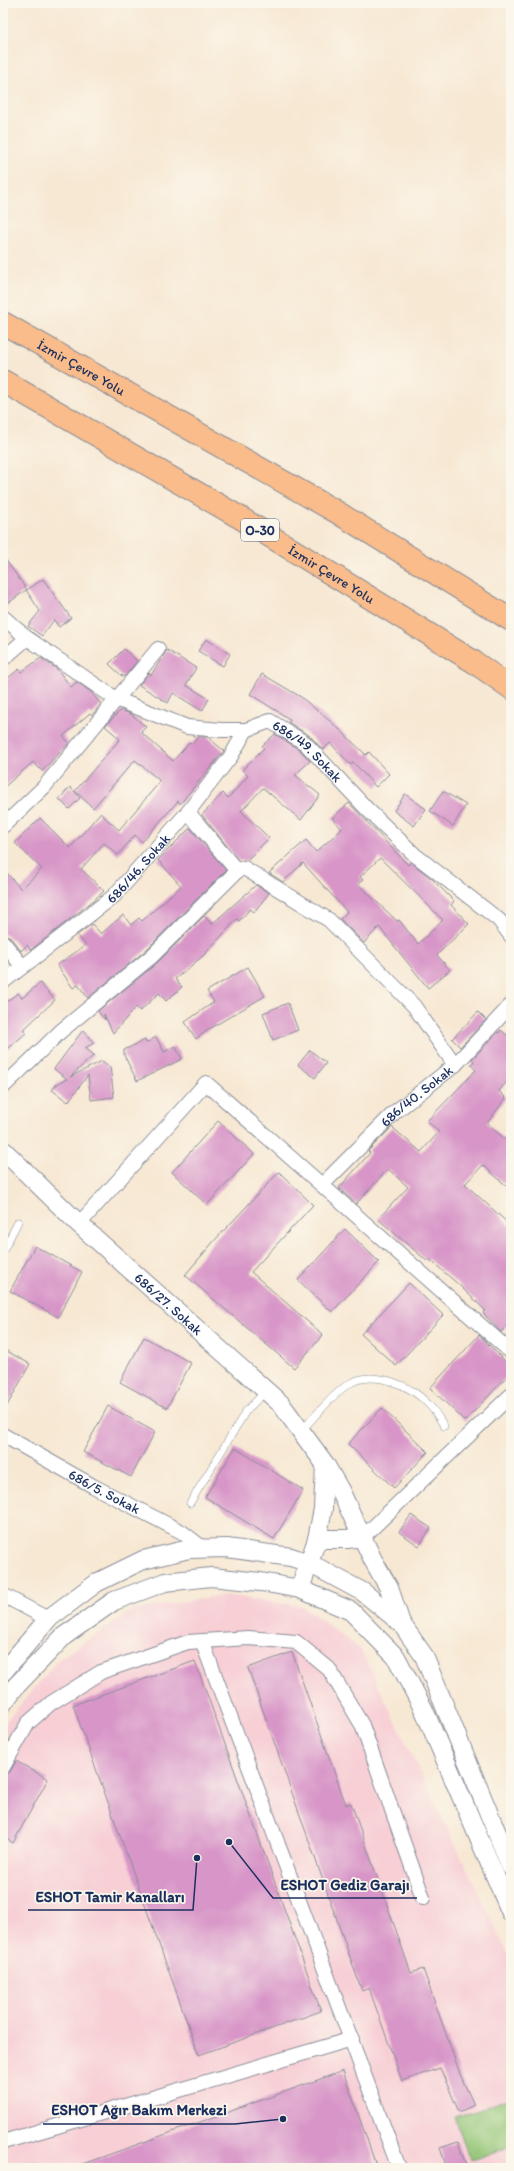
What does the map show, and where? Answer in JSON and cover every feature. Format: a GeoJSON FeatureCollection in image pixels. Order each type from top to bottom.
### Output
{"type":"FeatureCollection","features":[{"type":"Feature","properties":{"kind":"highway","name":"İzmir Çevre Yolu"},"geometry":{"type":"LineString","coordinates":[[3,323],[335,511],[511,620]]}},
{"type":"Feature","properties":{"kind":"highway","name":"İzmir Çevre Yolu"},"geometry":{"type":"LineString","coordinates":[[3,381],[239,517],[474,662],[511,688]]}},
{"type":"Feature","properties":{"kind":"street","name":"686/49. Sokak"},"geometry":{"type":"LineString","coordinates":[[3,618],[27,638],[116,699],[187,727],[221,730],[246,730],[270,721],[305,743],[367,809],[415,855],[499,920],[511,936]]}},
{"type":"Feature","properties":{"kind":"street"},"geometry":{"type":"LineString","coordinates":[[3,659],[27,638]]}},
{"type":"Feature","properties":{"kind":"street"},"geometry":{"type":"LineString","coordinates":[[3,826],[44,787],[158,649]]}},
{"type":"Feature","properties":{"kind":"street","name":"686/46. Sokak"},"geometry":{"type":"LineString","coordinates":[[3,982],[114,896],[188,812],[231,756],[246,730]]}},
{"type":"Feature","properties":{"kind":"street"},"geometry":{"type":"LineString","coordinates":[[188,812],[237,871]]}},
{"type":"Feature","properties":{"kind":"street"},"geometry":{"type":"LineString","coordinates":[[3,1087],[61,1031],[152,956],[237,871],[244,868],[329,920],[414,1006],[455,1065]]}},
{"type":"Feature","properties":{"kind":"street"},"geometry":{"type":"LineString","coordinates":[[3,942],[22,966]]}},
{"type":"Feature","properties":{"kind":"street","name":"686/40. Sokak"},"geometry":{"type":"LineString","coordinates":[[322,1185],[395,1112],[455,1065],[511,1005]]}},
{"type":"Feature","properties":{"kind":"street"},"geometry":{"type":"LineString","coordinates":[[79,1224],[206,1083],[511,1352]]}},
{"type":"Feature","properties":{"kind":"street","name":"686/27. Sokak"},"geometry":{"type":"LineString","coordinates":[[3,1150],[79,1224],[281,1404],[326,1464],[364,1537],[373,1560],[389,1588],[401,1623]]}},
{"type":"Feature","properties":{"kind":"street"},"geometry":{"type":"LineString","coordinates":[[317,1539],[347,1539],[364,1537],[511,1395]]}},
{"type":"Feature","properties":{"kind":"street","name":"686/5. Sokak"},"geometry":{"type":"LineString","coordinates":[[3,1435],[93,1486],[182,1532],[204,1549]]}},
{"type":"Feature","properties":{"kind":"street"},"geometry":{"type":"LineString","coordinates":[[300,1589],[317,1539],[323,1509],[326,1464]]}},
{"type":"Feature","properties":{"kind":"street"},"geometry":{"type":"LineString","coordinates":[[3,1672],[48,1619],[96,1583],[143,1560],[189,1549],[227,1548],[292,1557],[309,1563],[362,1592],[401,1623],[424,1656],[511,1867]]}},
{"type":"Feature","properties":{"kind":"street"},"geometry":{"type":"LineString","coordinates":[[350,1612],[371,1576],[373,1560]]}},
{"type":"Feature","properties":{"kind":"street"},"geometry":{"type":"LineString","coordinates":[[3,1703],[14,1687],[64,1636],[114,1601],[165,1582],[211,1577],[261,1582],[300,1589],[350,1612],[396,1657],[424,1710],[511,1913]]}},
{"type":"Feature","properties":{"kind":"street"},"geometry":{"type":"LineString","coordinates":[[3,1595],[48,1619]]}},
{"type":"Feature","properties":{"kind":"street"},"geometry":{"type":"LineString","coordinates":[[3,1767],[28,1723],[51,1703],[101,1672],[188,1642],[248,1638],[296,1642],[329,1668],[362,1725],[423,1898]]}},
{"type":"Feature","properties":{"kind":"street"},"geometry":{"type":"LineString","coordinates":[[202,1641],[399,2168]]}},
{"type":"Feature","properties":{"kind":"street"},"geometry":{"type":"LineString","coordinates":[[3,2142],[352,2039]]}},
{"type":"Feature","properties":{"kind":"lane"},"geometry":{"type":"LineString","coordinates":[[3,1251],[18,1222]]}},
{"type":"Feature","properties":{"kind":"lane"},"geometry":{"type":"LineString","coordinates":[[301,1431],[347,1386],[364,1378],[394,1382],[411,1391],[430,1405],[444,1426]]}},
{"type":"Feature","properties":{"kind":"lane"},"geometry":{"type":"LineString","coordinates":[[190,1503],[246,1411],[266,1391]]}},
{"type":"Feature","properties":{"kind":"shaded area"},"geometry":{"type":"Polygon","coordinates":[[[223,1595],[302,1606],[361,1650],[511,1960],[511,2168],[3,2168],[3,1725],[59,1659],[134,1610],[223,1595]]]}},
{"type":"Feature","properties":{"kind":"green space"},"geometry":{"type":"Polygon","coordinates":[[[511,2098],[511,2146],[470,2161],[455,2117],[511,2098]]]}},
{"type":"Feature","properties":{"kind":"building"},"geometry":{"type":"Polygon","coordinates":[[[3,556],[27,590],[43,579],[71,618],[59,627],[54,620],[42,636],[28,626],[40,611],[26,590],[3,607],[3,556]]]}},
{"type":"Feature","properties":{"kind":"building"},"geometry":{"type":"Polygon","coordinates":[[[206,639],[230,654],[223,666],[198,651],[206,639]]]}},
{"type":"Feature","properties":{"kind":"building"},"geometry":{"type":"Polygon","coordinates":[[[124,649],[137,661],[125,676],[122,676],[109,664],[124,649]]]}},
{"type":"Feature","properties":{"kind":"building"},"geometry":{"type":"Polygon","coordinates":[[[167,650],[196,668],[186,685],[209,699],[202,711],[173,693],[168,703],[139,685],[149,673],[151,675],[167,650]]]}},
{"type":"Feature","properties":{"kind":"building"},"geometry":{"type":"Polygon","coordinates":[[[41,658],[57,669],[71,687],[77,682],[91,692],[101,704],[92,715],[90,713],[63,736],[69,743],[42,771],[33,762],[3,788],[3,682],[19,669],[21,672],[41,658]]]}},
{"type":"Feature","properties":{"kind":"building"},"geometry":{"type":"Polygon","coordinates":[[[262,674],[301,697],[337,727],[366,755],[369,752],[389,774],[376,787],[353,762],[351,765],[330,743],[323,750],[310,736],[288,722],[291,720],[250,694],[262,674]]]}},
{"type":"Feature","properties":{"kind":"building"},"geometry":{"type":"Polygon","coordinates":[[[121,710],[131,714],[146,727],[141,732],[173,761],[190,742],[192,744],[198,737],[208,737],[224,751],[180,804],[178,801],[142,842],[135,835],[118,855],[104,843],[81,869],[104,891],[31,950],[27,945],[21,951],[9,936],[3,934],[3,869],[21,889],[42,869],[15,843],[40,818],[70,848],[100,813],[119,830],[158,784],[159,780],[135,760],[93,808],[75,791],[120,739],[105,726],[121,710]]]}},
{"type":"Feature","properties":{"kind":"building"},"geometry":{"type":"Polygon","coordinates":[[[275,734],[300,750],[310,761],[295,775],[320,795],[301,820],[263,788],[241,811],[269,838],[247,860],[239,861],[202,815],[223,793],[228,798],[248,776],[242,770],[264,748],[262,746],[275,734]]]}},
{"type":"Feature","properties":{"kind":"building"},"geometry":{"type":"Polygon","coordinates":[[[70,787],[80,798],[69,809],[59,799],[70,787]]]}},
{"type":"Feature","properties":{"kind":"building"},"geometry":{"type":"Polygon","coordinates":[[[443,791],[466,805],[453,826],[430,811],[443,791]]]}},
{"type":"Feature","properties":{"kind":"building"},"geometry":{"type":"Polygon","coordinates":[[[405,794],[426,809],[414,826],[394,811],[405,794]]]}},
{"type":"Feature","properties":{"kind":"building"},"geometry":{"type":"Polygon","coordinates":[[[349,803],[408,865],[411,862],[431,878],[454,901],[451,905],[469,924],[437,955],[450,970],[428,988],[379,927],[364,943],[340,919],[347,912],[303,863],[283,882],[269,873],[306,840],[316,852],[342,829],[332,818],[349,803]],[[380,858],[360,877],[363,880],[358,884],[397,921],[399,920],[418,944],[443,920],[380,858]]]}},
{"type":"Feature","properties":{"kind":"building"},"geometry":{"type":"Polygon","coordinates":[[[190,828],[226,870],[146,950],[88,998],[78,985],[73,988],[57,965],[86,945],[77,935],[92,924],[101,934],[123,915],[131,925],[139,918],[142,921],[181,886],[158,860],[190,828]]]}},
{"type":"Feature","properties":{"kind":"building"},"geometry":{"type":"Polygon","coordinates":[[[256,885],[269,893],[254,912],[250,909],[239,921],[237,919],[204,955],[175,979],[182,987],[166,1001],[159,993],[140,1011],[136,1007],[113,1033],[104,1014],[105,1020],[98,1011],[157,963],[204,916],[212,924],[256,885]]]}},
{"type":"Feature","properties":{"kind":"building"},"geometry":{"type":"Polygon","coordinates":[[[248,967],[265,996],[209,1029],[196,1039],[185,1022],[214,1002],[207,991],[248,967]]]}},
{"type":"Feature","properties":{"kind":"building"},"geometry":{"type":"Polygon","coordinates":[[[40,983],[55,1000],[23,1030],[26,1033],[3,1053],[3,1004],[18,993],[22,998],[40,983]]]}},
{"type":"Feature","properties":{"kind":"building"},"geometry":{"type":"Polygon","coordinates":[[[288,1003],[298,1030],[273,1040],[263,1013],[288,1003]]]}},
{"type":"Feature","properties":{"kind":"building"},"geometry":{"type":"Polygon","coordinates":[[[478,1012],[486,1020],[460,1047],[452,1039],[478,1012]]]}},
{"type":"Feature","properties":{"kind":"building"},"geometry":{"type":"Polygon","coordinates":[[[83,1030],[94,1043],[85,1048],[94,1055],[70,1077],[102,1061],[110,1067],[114,1097],[91,1100],[88,1075],[68,1102],[52,1090],[57,1084],[67,1079],[54,1069],[83,1030]]]}},
{"type":"Feature","properties":{"kind":"building"},"geometry":{"type":"Polygon","coordinates":[[[501,1030],[511,1039],[511,1077],[499,1091],[506,1098],[487,1123],[511,1145],[511,1190],[483,1165],[465,1184],[511,1226],[511,1321],[501,1332],[483,1313],[485,1310],[459,1285],[429,1259],[427,1261],[378,1219],[408,1187],[388,1169],[356,1204],[339,1188],[370,1153],[368,1151],[392,1127],[421,1152],[439,1132],[427,1121],[476,1070],[471,1065],[474,1061],[472,1059],[501,1030]]]}},
{"type":"Feature","properties":{"kind":"building"},"geometry":{"type":"Polygon","coordinates":[[[156,1037],[164,1052],[175,1046],[182,1059],[137,1081],[124,1055],[124,1050],[145,1040],[146,1043],[156,1037]]]}},
{"type":"Feature","properties":{"kind":"building"},"geometry":{"type":"Polygon","coordinates":[[[310,1050],[326,1063],[315,1078],[298,1065],[310,1050]]]}},
{"type":"Feature","properties":{"kind":"building"},"geometry":{"type":"Polygon","coordinates":[[[218,1121],[254,1154],[207,1205],[172,1172],[218,1121]]]}},
{"type":"Feature","properties":{"kind":"building"},"geometry":{"type":"Polygon","coordinates":[[[279,1172],[313,1205],[251,1272],[323,1335],[294,1368],[185,1275],[214,1241],[279,1172]]]}},
{"type":"Feature","properties":{"kind":"building"},"geometry":{"type":"Polygon","coordinates":[[[345,1229],[379,1262],[332,1312],[298,1280],[345,1229]]]}},
{"type":"Feature","properties":{"kind":"building"},"geometry":{"type":"Polygon","coordinates":[[[35,1246],[82,1272],[58,1317],[10,1291],[35,1246]]]}},
{"type":"Feature","properties":{"kind":"building"},"geometry":{"type":"Polygon","coordinates":[[[409,1283],[443,1315],[396,1366],[361,1334],[409,1283]]]}},
{"type":"Feature","properties":{"kind":"building"},"geometry":{"type":"Polygon","coordinates":[[[479,1335],[511,1367],[511,1372],[465,1421],[430,1388],[479,1335]]]}},
{"type":"Feature","properties":{"kind":"building"},"geometry":{"type":"Polygon","coordinates":[[[144,1337],[191,1363],[167,1408],[120,1382],[144,1337]]]}},
{"type":"Feature","properties":{"kind":"building"},"geometry":{"type":"Polygon","coordinates":[[[3,1349],[30,1364],[3,1413],[3,1349]]]}},
{"type":"Feature","properties":{"kind":"building"},"geometry":{"type":"Polygon","coordinates":[[[108,1406],[155,1432],[131,1477],[83,1452],[108,1406]]]}},
{"type":"Feature","properties":{"kind":"building"},"geometry":{"type":"Polygon","coordinates":[[[382,1408],[428,1452],[394,1488],[348,1444],[382,1408]]]}},
{"type":"Feature","properties":{"kind":"building"},"geometry":{"type":"Polygon","coordinates":[[[235,1448],[303,1490],[274,1539],[205,1497],[235,1448]]]}},
{"type":"Feature","properties":{"kind":"building"},"geometry":{"type":"Polygon","coordinates":[[[411,1515],[431,1528],[419,1546],[399,1532],[411,1515]]]}},
{"type":"Feature","properties":{"kind":"building"},"geometry":{"type":"Polygon","coordinates":[[[292,1652],[346,1805],[351,1803],[411,1973],[423,1969],[460,2074],[474,2105],[459,2112],[440,2068],[402,2081],[369,1988],[362,1991],[248,1668],[292,1652]]]}},
{"type":"Feature","properties":{"kind":"building"},"geometry":{"type":"Polygon","coordinates":[[[195,1661],[321,2011],[199,2055],[73,1705],[195,1661]]]}},
{"type":"Feature","properties":{"kind":"building"},"geometry":{"type":"Polygon","coordinates":[[[16,1761],[48,1779],[13,1843],[3,1837],[3,1775],[10,1772],[16,1761]]]}},
{"type":"Feature","properties":{"kind":"building"},"geometry":{"type":"Polygon","coordinates":[[[343,2071],[377,2168],[77,2168],[77,2166],[343,2071]]]}},
{"type":"Feature","properties":{"kind":"building"},"geometry":{"type":"Polygon","coordinates":[[[458,2142],[467,2168],[447,2168],[440,2148],[458,2142]]]}},
{"type":"Feature","properties":{"kind":"place","name":"ESHOT Gediz Garajı"},"geometry":{"type":"Point","coordinates":[229,1842]}},
{"type":"Feature","properties":{"kind":"place","name":"ESHOT Tamir Kanalları"},"geometry":{"type":"Point","coordinates":[197,1858]}},
{"type":"Feature","properties":{"kind":"place","name":"ESHOT Ağır Bakım Merkezi"},"geometry":{"type":"Point","coordinates":[283,2119]}}]}
